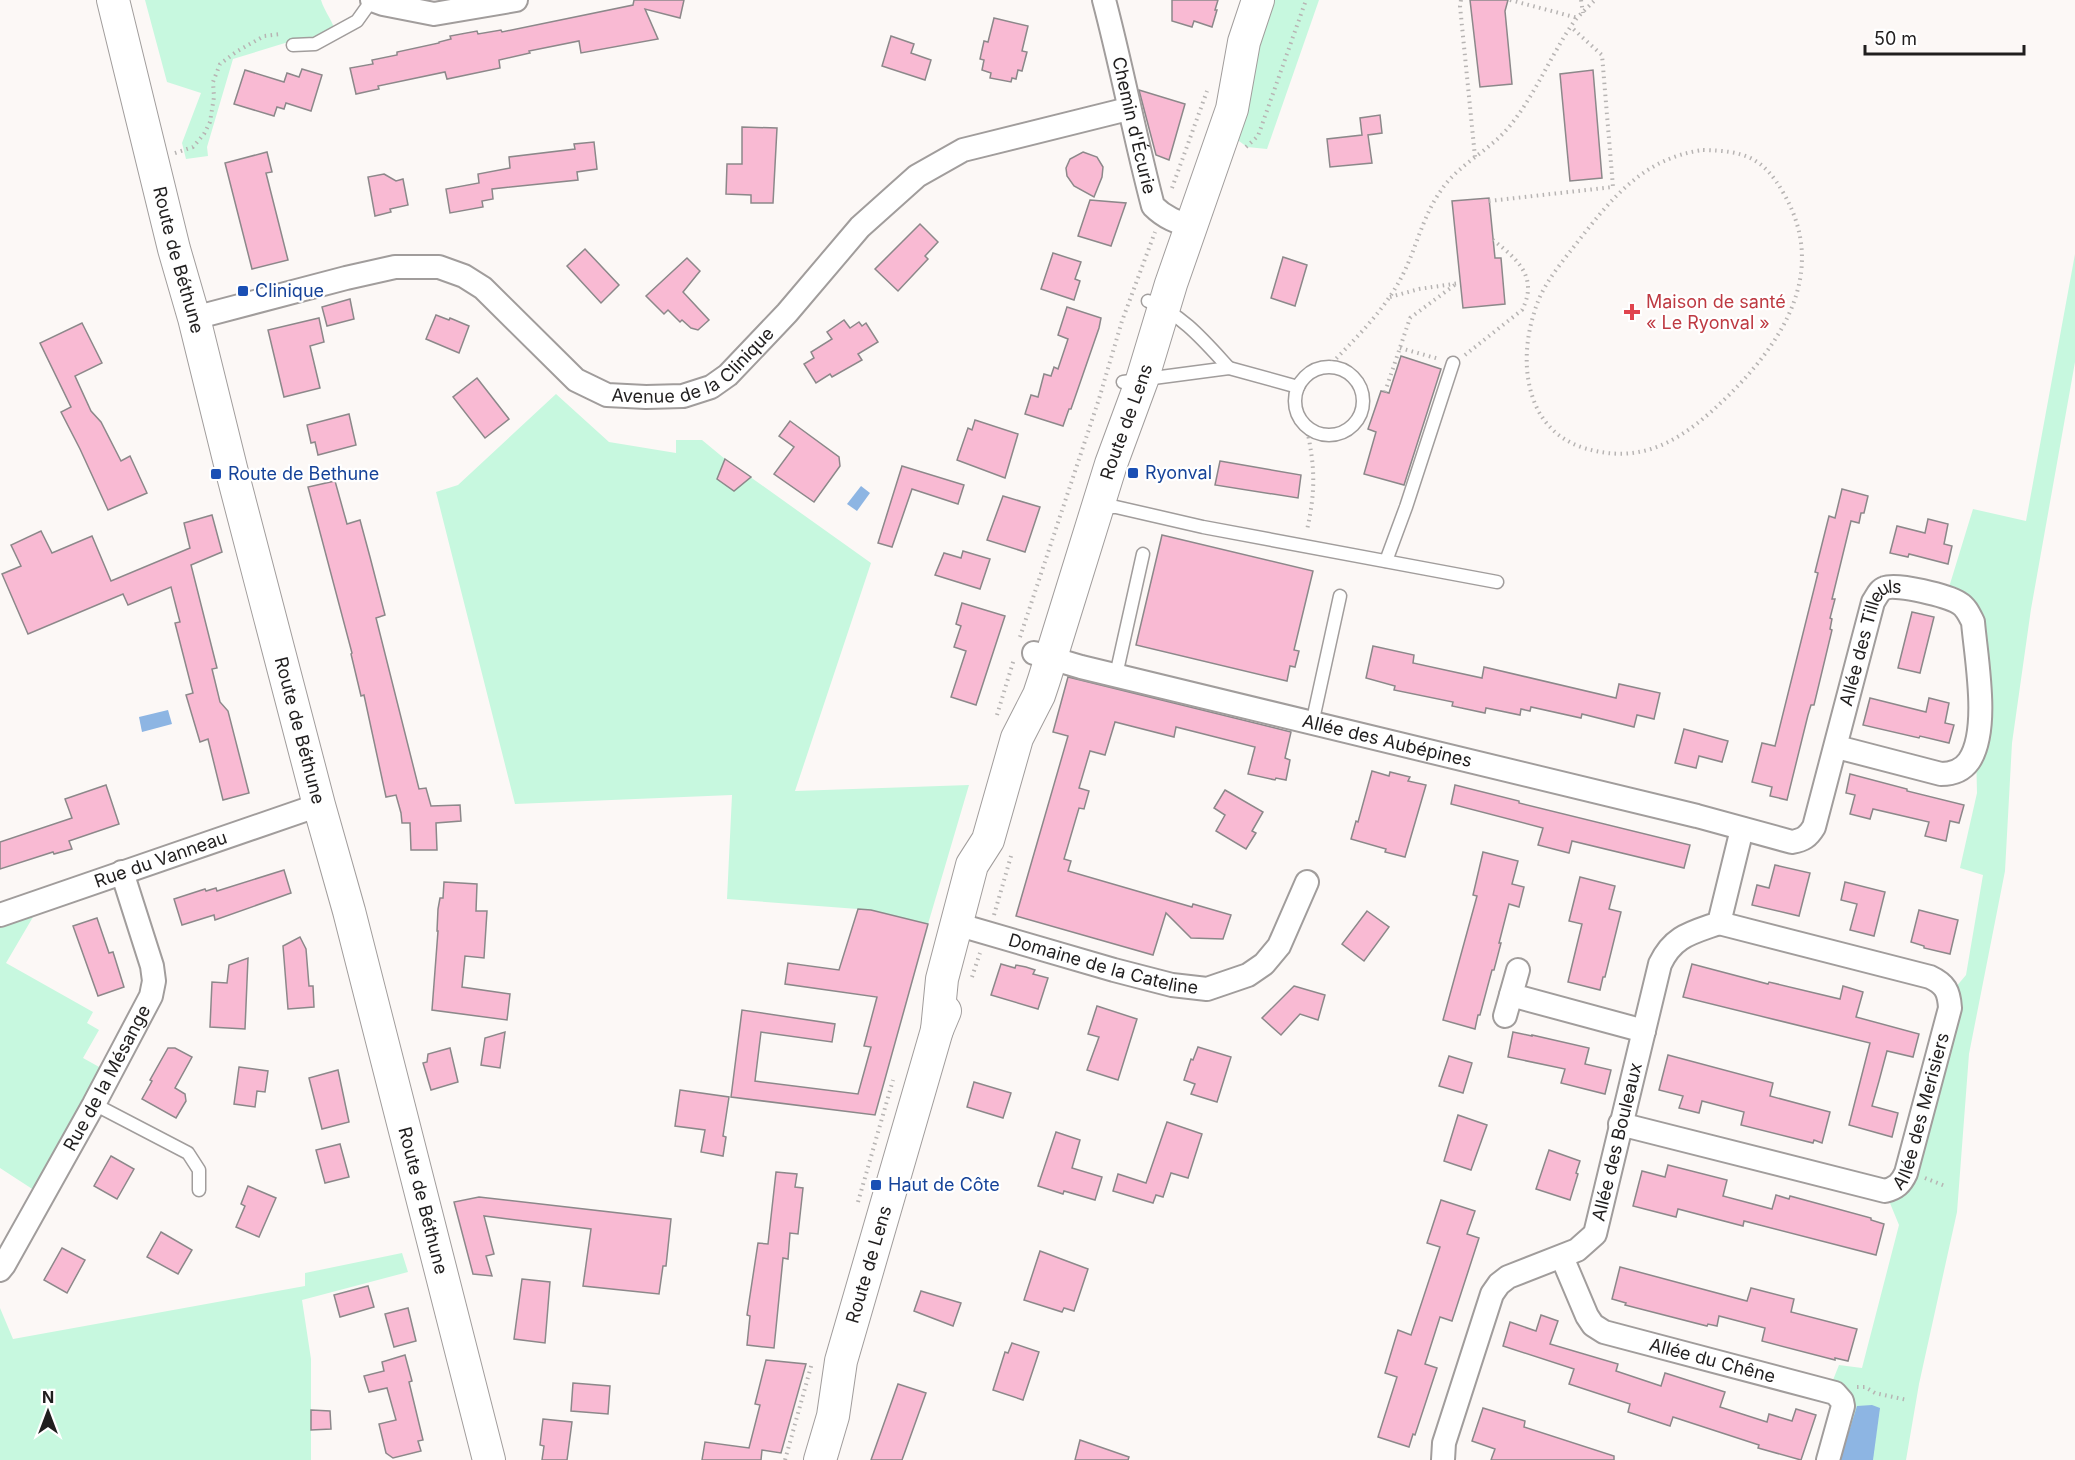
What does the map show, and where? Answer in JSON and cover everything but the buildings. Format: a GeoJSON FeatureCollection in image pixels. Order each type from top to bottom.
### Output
{"type":"FeatureCollection","features":[{"type":"Feature","properties":{"kind":"main road","name":"Route de Béthune"},"geometry":{"type":"LineString","coordinates":[[113,0],[174,249],[194,318],[319,805],[349,911],[489,1460]]}},
{"type":"Feature","properties":{"kind":"main road","name":"Route de Lens"},"geometry":{"type":"LineString","coordinates":[[820,1460],[833,1416],[842,1361],[937,1030],[958,982],[965,926],[990,870],[988,840],[1017,738],[1039,695],[1042,656],[1099,507],[1156,304],[1176,221],[1232,109],[1244,42],[1258,0]]}},
{"type":"Feature","properties":{"kind":"main road"},"geometry":{"type":"LineString","coordinates":[[1042,656],[1133,381]]}},
{"type":"Feature","properties":{"kind":"main road","name":"Route de Lens"},"geometry":{"type":"LineString","coordinates":[[803,1460],[819,1410],[842,1361]]}},
{"type":"Feature","properties":{"kind":"street"},"geometry":{"type":"LineString","coordinates":[[372,0],[434,14],[516,0]]}},
{"type":"Feature","properties":{"kind":"street","name":"Chemin d'Écurie"},"geometry":{"type":"LineString","coordinates":[[1104,0],[1118,54],[1128,109],[1153,206],[1176,221]]}},
{"type":"Feature","properties":{"kind":"street","name":"Avenue de la Clinique"},"geometry":{"type":"LineString","coordinates":[[194,318],[395,267],[439,267],[464,276],[483,288],[576,380],[607,395],[683,396],[711,387],[728,375],[787,314],[860,226],[917,176],[963,150],[1128,109]]}},
{"type":"Feature","properties":{"kind":"street","name":"Allée des Tilleuls"},"geometry":{"type":"LineString","coordinates":[[1742,829],[1792,842],[1802,840],[1809,835],[1817,818],[1837,747],[1873,602],[1879,592],[1887,587],[1899,587],[1946,597],[1968,610],[1973,621],[1981,711],[1975,748],[1970,761],[1953,774],[1941,774],[1837,747]]}},
{"type":"Feature","properties":{"kind":"street","name":"Allée des Aubépines"},"geometry":{"type":"LineString","coordinates":[[1042,656],[1312,724],[1697,816],[1742,829]]}},
{"type":"Feature","properties":{"kind":"street","name":"Rue du Vanneau"},"geometry":{"type":"LineString","coordinates":[[0,915],[319,805]]}},
{"type":"Feature","properties":{"kind":"street"},"geometry":{"type":"LineString","coordinates":[[1719,923],[1742,829]]}},
{"type":"Feature","properties":{"kind":"street","name":"Rue de la Mésange"},"geometry":{"type":"LineString","coordinates":[[0,1270],[94,1104],[151,996],[154,981],[152,966],[122,872]]}},
{"type":"Feature","properties":{"kind":"street","name":"Domaine de la Cateline"},"geometry":{"type":"LineString","coordinates":[[965,926],[1114,970],[1172,985],[1207,989],[1248,975],[1264,964],[1279,945],[1307,882]]}},
{"type":"Feature","properties":{"kind":"street","name":"Allée des Bouleaux"},"geometry":{"type":"LineString","coordinates":[[1443,1460],[1444,1443],[1492,1294],[1508,1277],[1577,1250],[1594,1234],[1660,964],[1669,947],[1690,933],[1719,923]]}},
{"type":"Feature","properties":{"kind":"street","name":"Allée des Merisiers"},"geometry":{"type":"LineString","coordinates":[[1620,1124],[1885,1191],[1901,1184],[1906,1173],[1950,1008],[1950,994],[1946,987],[1930,977],[1719,923]]}},
{"type":"Feature","properties":{"kind":"street"},"geometry":{"type":"LineString","coordinates":[[1518,970],[1508,1006],[1644,1031]]}},
{"type":"Feature","properties":{"kind":"street","name":"Allée du Chêne"},"geometry":{"type":"LineString","coordinates":[[1562,1257],[1587,1316],[1604,1332],[1835,1393],[1843,1406],[1828,1460]]}},
{"type":"Feature","properties":{"kind":"lane"},"geometry":{"type":"LineString","coordinates":[[293,45],[315,44],[350,25],[357,21],[372,0]]}},
{"type":"Feature","properties":{"kind":"lane"},"geometry":{"type":"LineString","coordinates":[[1156,304],[1202,339],[1229,368]]}},
{"type":"Feature","properties":{"kind":"lane"},"geometry":{"type":"LineString","coordinates":[[1386,561],[1453,363]]}},
{"type":"Feature","properties":{"kind":"lane"},"geometry":{"type":"LineString","coordinates":[[1328,367],[1340,369],[1351,375],[1359,384],[1363,396],[1362,409],[1357,420],[1348,429],[1337,434],[1324,435],[1306,425],[1297,411],[1295,399],[1298,387],[1305,376],[1316,369],[1328,367]]}},
{"type":"Feature","properties":{"kind":"lane"},"geometry":{"type":"LineString","coordinates":[[1133,381],[1229,368],[1298,387]]}},
{"type":"Feature","properties":{"kind":"lane"},"geometry":{"type":"LineString","coordinates":[[1099,507],[1116,507],[1203,527],[1497,582]]}},
{"type":"Feature","properties":{"kind":"lane"},"geometry":{"type":"LineString","coordinates":[[1116,675],[1143,554]]}},
{"type":"Feature","properties":{"kind":"lane"},"geometry":{"type":"LineString","coordinates":[[1312,724],[1341,596]]}},
{"type":"Feature","properties":{"kind":"lane"},"geometry":{"type":"LineString","coordinates":[[94,1104],[188,1153],[199,1170],[199,1190]]}},
{"type":"Feature","properties":{"kind":"path"},"geometry":{"type":"LineString","coordinates":[[1461,0],[1476,158]]}},
{"type":"Feature","properties":{"kind":"path"},"geometry":{"type":"LineString","coordinates":[[1510,0],[1578,18]]}},
{"type":"Feature","properties":{"kind":"path"},"geometry":{"type":"LineString","coordinates":[[1581,0],[1583,13]]}},
{"type":"Feature","properties":{"kind":"path"},"geometry":{"type":"LineString","coordinates":[[1328,367],[1367,326],[1401,280],[1428,214],[1442,189],[1458,171],[1493,144],[1508,128],[1530,98],[1571,27],[1595,0]]}},
{"type":"Feature","properties":{"kind":"path"},"geometry":{"type":"LineString","coordinates":[[1489,201],[1613,187],[1602,55],[1571,27]]}},
{"type":"Feature","properties":{"kind":"path"},"geometry":{"type":"LineString","coordinates":[[151,157],[168,155],[198,144],[210,122],[214,97],[213,82],[220,64],[264,36],[276,33],[288,35],[293,45]]}},
{"type":"Feature","properties":{"kind":"path"},"geometry":{"type":"LineString","coordinates":[[1176,221],[1179,171],[1209,85]]}},
{"type":"Feature","properties":{"kind":"path"},"geometry":{"type":"LineString","coordinates":[[1703,150],[1720,150],[1742,154],[1759,161],[1779,185],[1797,219],[1802,254],[1797,292],[1790,313],[1765,357],[1708,415],[1669,443],[1649,450],[1627,454],[1590,450],[1567,442],[1540,414],[1529,390],[1526,372],[1527,348],[1537,304],[1560,264],[1624,187],[1659,163],[1678,155],[1703,150]]}},
{"type":"Feature","properties":{"kind":"path"},"geometry":{"type":"LineString","coordinates":[[1400,348],[1453,363],[1522,310],[1527,300],[1528,288],[1523,268],[1514,257],[1493,240]]}},
{"type":"Feature","properties":{"kind":"path"},"geometry":{"type":"LineString","coordinates":[[1385,392],[1410,318],[1458,283],[1419,289],[1389,297]]}},
{"type":"Feature","properties":{"kind":"path"},"geometry":{"type":"LineString","coordinates":[[1527,300],[1537,304]]}},
{"type":"Feature","properties":{"kind":"path"},"geometry":{"type":"LineString","coordinates":[[1303,546],[1314,500],[1315,484],[1313,456],[1306,425]]}},
{"type":"Feature","properties":{"kind":"path"},"geometry":{"type":"LineString","coordinates":[[1930,1179],[1946,1186]]}},
{"type":"Feature","properties":{"kind":"path"},"geometry":{"type":"LineString","coordinates":[[1875,1393],[1907,1400]]}},
{"type":"Feature","properties":{"kind":"green space"},"geometry":{"type":"Polygon","coordinates":[[[145,0],[321,0],[335,33],[293,45],[285,43],[233,59],[207,147],[208,156],[186,159],[182,143],[201,93],[167,82],[145,0]]]}},
{"type":"Feature","properties":{"kind":"green space"},"geometry":{"type":"Polygon","coordinates":[[[1271,0],[1319,0],[1267,149],[1247,147],[1235,138],[1271,0]]]}},
{"type":"Feature","properties":{"kind":"green space"},"geometry":{"type":"Polygon","coordinates":[[[2075,254],[2075,362],[2031,609],[2012,743],[2005,871],[1969,1054],[1957,1212],[1919,1384],[1906,1460],[1828,1460],[1842,1414],[1829,1390],[1839,1365],[1862,1368],[1899,1225],[1885,1191],[1901,1184],[1950,994],[1966,975],[1983,875],[1960,868],[1977,793],[1973,622],[1946,597],[1973,509],[2026,521],[2075,254]]]}},
{"type":"Feature","properties":{"kind":"green space"},"geometry":{"type":"Polygon","coordinates":[[[556,394],[609,442],[676,453],[676,440],[702,440],[725,459],[871,563],[795,791],[969,785],[928,924],[871,910],[727,899],[732,795],[515,804],[436,492],[458,485],[556,394]]]}},
{"type":"Feature","properties":{"kind":"green space"},"geometry":{"type":"Polygon","coordinates":[[[35,903],[33,917],[6,963],[93,1012],[87,1023],[99,1030],[83,1058],[110,1073],[43,1196],[0,1168],[0,915],[35,903]]]}},
{"type":"Feature","properties":{"kind":"green space"},"geometry":{"type":"Polygon","coordinates":[[[402,1253],[408,1272],[302,1300],[311,1359],[311,1460],[0,1460],[0,1308],[13,1339],[305,1286],[305,1273],[402,1253]]]}},
{"type":"Feature","properties":{"kind":"water"},"geometry":{"type":"Polygon","coordinates":[[[861,486],[870,493],[857,511],[847,504],[861,486]]]}},
{"type":"Feature","properties":{"kind":"water"},"geometry":{"type":"Polygon","coordinates":[[[168,710],[172,724],[142,732],[139,717],[168,710]]]}},
{"type":"Feature","properties":{"kind":"water"},"geometry":{"type":"Polygon","coordinates":[[[1872,1405],[1880,1408],[1873,1460],[1840,1460],[1857,1406],[1872,1405]]]}},
{"type":"Feature","properties":{"kind":"place","name":"Clinique"},"geometry":{"type":"Point","coordinates":[243,291]}},
{"type":"Feature","properties":{"kind":"place","name":"Maison de santé « Le Ryonval »"},"geometry":{"type":"Point","coordinates":[1632,312]}},
{"type":"Feature","properties":{"kind":"place","name":"Ryonval"},"geometry":{"type":"Point","coordinates":[1133,473]}},
{"type":"Feature","properties":{"kind":"place","name":"Route de Bethune"},"geometry":{"type":"Point","coordinates":[216,474]}},
{"type":"Feature","properties":{"kind":"place","name":"Haut de Côte"},"geometry":{"type":"Point","coordinates":[876,1185]}}]}
